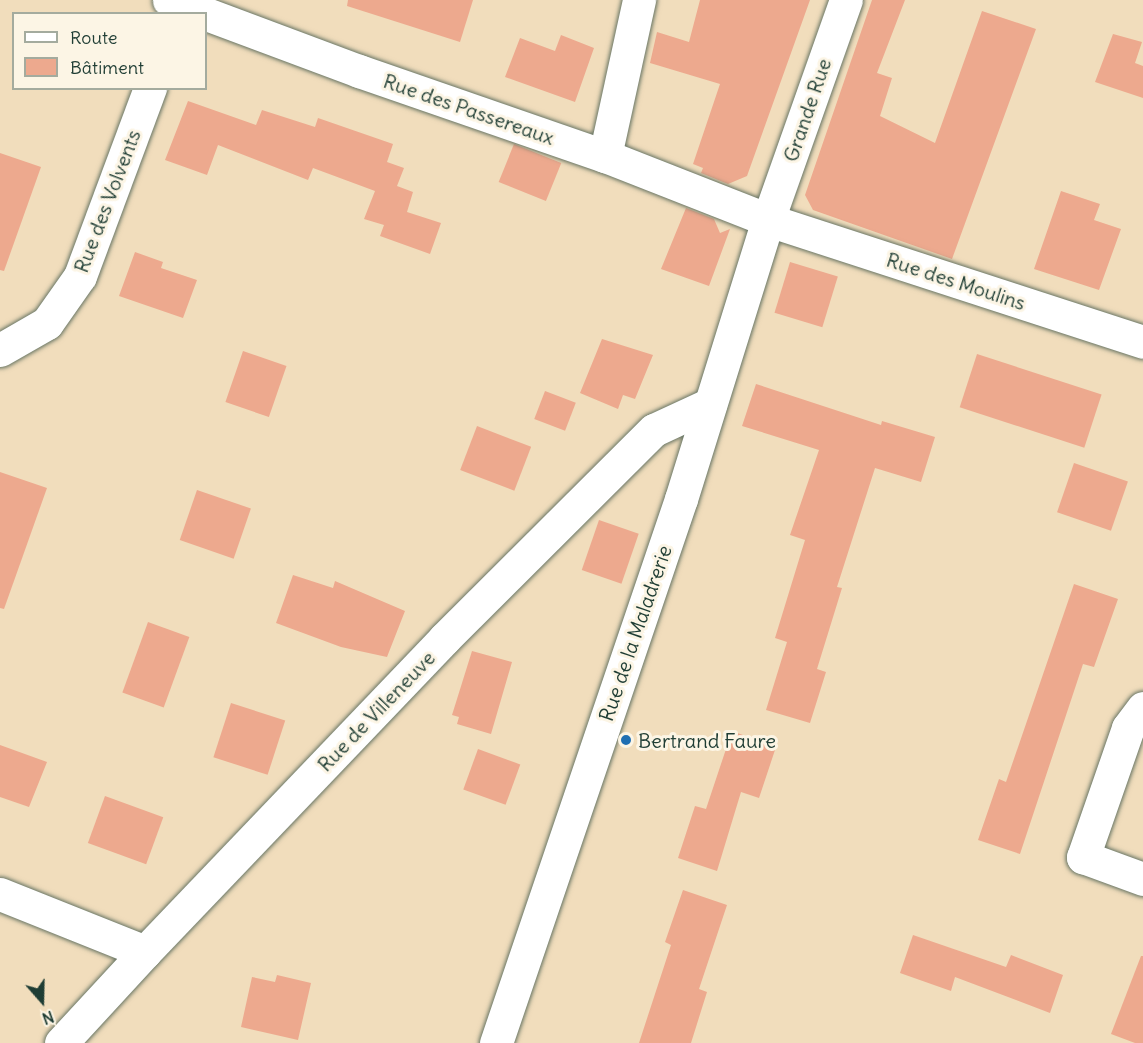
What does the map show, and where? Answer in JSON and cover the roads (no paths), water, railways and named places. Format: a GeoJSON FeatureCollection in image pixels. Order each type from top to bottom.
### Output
{"type":"FeatureCollection","features":[{"type":"Feature","properties":{"kind":"street"},"geometry":{"type":"LineString","coordinates":[[605,156],[639,0]]}},
{"type":"Feature","properties":{"kind":"street","name":"Grande Rue"},"geometry":{"type":"LineString","coordinates":[[768,220],[846,0]]}},
{"type":"Feature","properties":{"kind":"street","name":"Rue des Passereaux"},"geometry":{"type":"LineString","coordinates":[[176,6],[193,12]]}},
{"type":"Feature","properties":{"kind":"street","name":"Rue des Passereaux"},"geometry":{"type":"LineString","coordinates":[[207,17],[605,156],[768,220]]}},
{"type":"Feature","properties":{"kind":"street","name":"Rue des Volvents"},"geometry":{"type":"LineString","coordinates":[[0,350],[47,323],[80,276],[149,90]]}},
{"type":"Feature","properties":{"kind":"street","name":"Rue des Moulins"},"geometry":{"type":"LineString","coordinates":[[768,220],[1143,342]]}},
{"type":"Feature","properties":{"kind":"street","name":"Rue de la Maladrerie"},"geometry":{"type":"LineString","coordinates":[[496,1043],[681,499],[768,220]]}},
{"type":"Feature","properties":{"kind":"street","name":"Rue de Villeneuve"},"geometry":{"type":"LineString","coordinates":[[62,1043],[145,952],[444,639],[654,430],[710,404]]}},
{"type":"Feature","properties":{"kind":"street"},"geometry":{"type":"LineString","coordinates":[[1143,708],[1128,728],[1083,857],[1143,879]]}},
{"type":"Feature","properties":{"kind":"street"},"geometry":{"type":"LineString","coordinates":[[0,894],[145,952]]}},
{"type":"Feature","properties":{"kind":"place","name":"Bertrand Faure"},"geometry":{"type":"Point","coordinates":[626,740]}}]}
